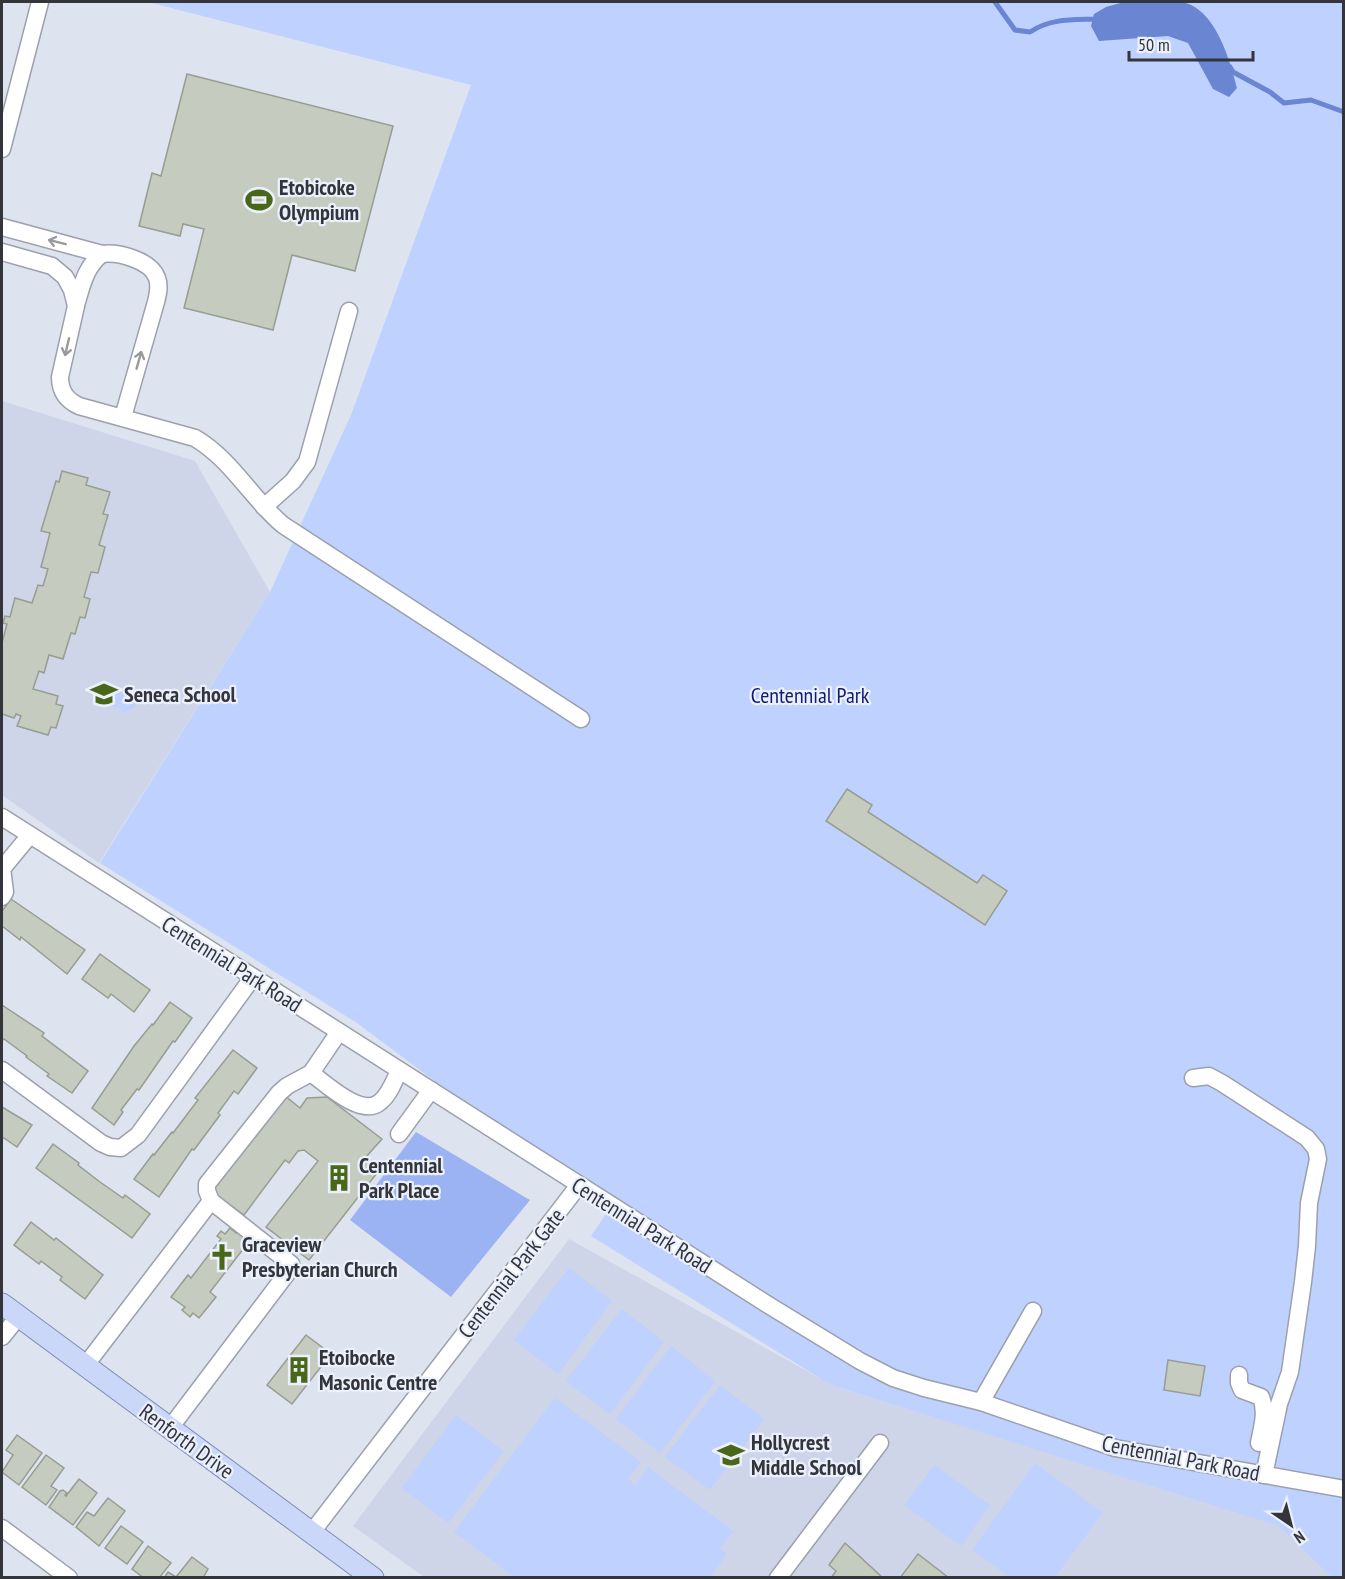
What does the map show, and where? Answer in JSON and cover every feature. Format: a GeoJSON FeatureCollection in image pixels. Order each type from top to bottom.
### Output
{"type":"FeatureCollection","features":[{"type":"Feature","properties":{"kind":"main road","name":"Renforth Drive"},"geometry":{"type":"LineString","coordinates":[[10,1311],[373,1578]]}},
{"type":"Feature","properties":{"kind":"street"},"geometry":{"type":"LineString","coordinates":[[2,149],[40,2]]}},
{"type":"Feature","properties":{"kind":"street"},"geometry":{"type":"LineString","coordinates":[[2,227],[102,254],[116,254],[142,263],[155,273],[158,280],[156,302],[123,417]]}},
{"type":"Feature","properties":{"kind":"street"},"geometry":{"type":"LineString","coordinates":[[2,252],[38,261],[58,271],[65,277],[72,290],[76,306]]}},
{"type":"Feature","properties":{"kind":"street"},"geometry":{"type":"LineString","coordinates":[[102,254],[88,268],[76,306],[60,377],[63,392],[68,399],[79,406],[195,438],[212,448],[283,525],[581,719]]}},
{"type":"Feature","properties":{"kind":"street"},"geometry":{"type":"LineString","coordinates":[[264,507],[293,481],[307,462],[349,311]]}},
{"type":"Feature","properties":{"kind":"street","name":"Centennial Park Road"},"geometry":{"type":"LineString","coordinates":[[2,817],[579,1185],[860,1361],[893,1378],[981,1402],[1115,1448],[1344,1489]]}},
{"type":"Feature","properties":{"kind":"street"},"geometry":{"type":"LineString","coordinates":[[2,897],[5,892],[2,869],[30,835]]}},
{"type":"Feature","properties":{"kind":"street"},"geometry":{"type":"LineString","coordinates":[[2,1070],[101,1143],[121,1148],[130,1143],[138,1134],[254,977]]}},
{"type":"Feature","properties":{"kind":"street"},"geometry":{"type":"LineString","coordinates":[[170,1428],[291,1268],[289,1260],[211,1201],[207,1184],[279,1093],[311,1073],[339,1032]]}},
{"type":"Feature","properties":{"kind":"street"},"geometry":{"type":"LineString","coordinates":[[311,1073],[359,1106],[374,1106],[381,1102],[399,1070]]}},
{"type":"Feature","properties":{"kind":"street"},"geometry":{"type":"LineString","coordinates":[[1193,1078],[1209,1076],[1307,1138],[1316,1149],[1318,1159],[1309,1203],[1303,1282],[1290,1372],[1258,1474]]}},
{"type":"Feature","properties":{"kind":"street"},"geometry":{"type":"LineString","coordinates":[[399,1134],[431,1090]]}},
{"type":"Feature","properties":{"kind":"street","name":"Centennial Park Gate"},"geometry":{"type":"LineString","coordinates":[[312,1532],[579,1185]]}},
{"type":"Feature","properties":{"kind":"street"},"geometry":{"type":"LineString","coordinates":[[85,1366],[211,1201]]}},
{"type":"Feature","properties":{"kind":"street"},"geometry":{"type":"LineString","coordinates":[[2,1337],[10,1311]]}},
{"type":"Feature","properties":{"kind":"street"},"geometry":{"type":"LineString","coordinates":[[981,1402],[1034,1311]]}},
{"type":"Feature","properties":{"kind":"street"},"geometry":{"type":"LineString","coordinates":[[1239,1375],[1242,1389],[1262,1397],[1271,1395],[1286,1383]]}},
{"type":"Feature","properties":{"kind":"street"},"geometry":{"type":"LineString","coordinates":[[1258,1474],[1265,1413],[1262,1397]]}},
{"type":"Feature","properties":{"kind":"street"},"geometry":{"type":"LineString","coordinates":[[778,1578],[880,1443]]}},
{"type":"Feature","properties":{"kind":"street"},"geometry":{"type":"LineString","coordinates":[[2,1528],[69,1578]]}},
{"type":"Feature","properties":{"kind":"shaded area"},"geometry":{"type":"Polygon","coordinates":[[[1124,2],[1181,2],[1193,6],[1212,24],[1219,36],[1237,88],[1229,97],[1213,89],[1188,43],[1168,36],[1099,41],[1091,26],[1094,14],[1106,7],[1124,2]]]}},
{"type":"Feature","properties":{"kind":"shaded area","name":"Seneca School"},"geometry":{"type":"Polygon","coordinates":[[[2,401],[195,461],[270,592],[99,863],[2,795],[2,401]]]}},
{"type":"Feature","properties":{"kind":"shaded area"},"geometry":{"type":"Polygon","coordinates":[[[416,1132],[530,1200],[451,1297],[350,1220],[416,1132]]]}},
{"type":"Feature","properties":{"kind":"shaded area","name":"Hollycrest Middle School"},"geometry":{"type":"Polygon","coordinates":[[[569,1239],[834,1386],[1278,1524],[1333,1577],[424,1577],[353,1526],[569,1239]]]}},
{"type":"Feature","properties":{"kind":"green space","name":"Centennial Park"},"geometry":{"type":"Polygon","coordinates":[[[148,2],[1343,2],[1343,1577],[1332,1577],[1279,1526],[831,1385],[591,1236],[608,1211],[357,1023],[100,863],[270,592],[351,415],[471,85],[148,2]]]}},
{"type":"Feature","properties":{"kind":"green space"},"geometry":{"type":"Polygon","coordinates":[[[124,688],[132,693],[136,706],[124,713],[121,709],[106,702],[112,694],[124,688]]]}},
{"type":"Feature","properties":{"kind":"green space"},"geometry":{"type":"Polygon","coordinates":[[[569,1268],[612,1301],[558,1374],[514,1340],[569,1268]]]}},
{"type":"Feature","properties":{"kind":"green space"},"geometry":{"type":"Polygon","coordinates":[[[622,1309],[664,1342],[610,1414],[566,1381],[622,1309]]]}},
{"type":"Feature","properties":{"kind":"green space"},"geometry":{"type":"Polygon","coordinates":[[[671,1346],[715,1381],[660,1453],[616,1419],[671,1346]]]}},
{"type":"Feature","properties":{"kind":"green space"},"geometry":{"type":"Polygon","coordinates":[[[720,1385],[764,1419],[710,1490],[665,1457],[720,1385]]]}},
{"type":"Feature","properties":{"kind":"green space"},"geometry":{"type":"Polygon","coordinates":[[[555,1398],[641,1462],[628,1479],[635,1485],[648,1467],[733,1531],[720,1549],[727,1554],[710,1577],[562,1578],[558,1575],[556,1577],[514,1577],[454,1532],[555,1398]]]}},
{"type":"Feature","properties":{"kind":"green space"},"geometry":{"type":"Polygon","coordinates":[[[456,1415],[504,1451],[448,1523],[402,1488],[456,1415]]]}},
{"type":"Feature","properties":{"kind":"green space"},"geometry":{"type":"Polygon","coordinates":[[[1035,1463],[1103,1513],[1055,1577],[1010,1577],[972,1550],[1035,1463]]]}},
{"type":"Feature","properties":{"kind":"green space"},"geometry":{"type":"Polygon","coordinates":[[[934,1465],[990,1505],[961,1546],[904,1505],[934,1465]]]}},
{"type":"Feature","properties":{"kind":"building","name":"Etobicoke Olympium"},"geometry":{"type":"Polygon","coordinates":[[[187,74],[393,126],[355,271],[292,255],[273,330],[184,308],[204,229],[183,224],[180,236],[139,226],[152,173],[161,176],[187,74]]]}},
{"type":"Feature","properties":{"kind":"building"},"geometry":{"type":"Polygon","coordinates":[[[62,471],[88,478],[86,485],[110,492],[103,514],[108,515],[99,545],[105,547],[98,573],[91,572],[84,597],[90,599],[85,618],[80,617],[75,634],[71,633],[63,659],[49,655],[44,673],[39,671],[33,689],[58,696],[56,704],[63,706],[56,728],[51,727],[48,735],[17,726],[21,716],[16,714],[14,718],[2,714],[2,643],[7,624],[3,623],[5,616],[10,617],[15,598],[32,603],[38,585],[43,586],[48,569],[41,567],[50,533],[41,531],[56,481],[59,482],[62,471]]]}},
{"type":"Feature","properties":{"kind":"building"},"geometry":{"type":"Polygon","coordinates":[[[847,789],[872,805],[868,812],[977,883],[983,875],[1007,891],[985,925],[826,821],[847,789]]]}},
{"type":"Feature","properties":{"kind":"building"},"geometry":{"type":"Polygon","coordinates":[[[11,899],[85,950],[67,974],[21,937],[20,940],[2,926],[2,911],[11,899]]]}},
{"type":"Feature","properties":{"kind":"building"},"geometry":{"type":"Polygon","coordinates":[[[100,954],[150,990],[134,1012],[111,994],[108,998],[82,979],[100,954]]]}},
{"type":"Feature","properties":{"kind":"building"},"geometry":{"type":"Polygon","coordinates":[[[170,1002],[192,1018],[139,1090],[137,1089],[121,1110],[123,1112],[114,1125],[92,1108],[134,1046],[170,1002]]]}},
{"type":"Feature","properties":{"kind":"building"},"geometry":{"type":"Polygon","coordinates":[[[2,1005],[44,1033],[42,1036],[88,1071],[72,1093],[47,1076],[49,1074],[27,1056],[4,1039],[2,1041],[2,1005]]]}},
{"type":"Feature","properties":{"kind":"building"},"geometry":{"type":"Polygon","coordinates":[[[233,1050],[257,1068],[238,1094],[234,1091],[218,1113],[220,1115],[194,1150],[192,1149],[159,1197],[134,1179],[173,1133],[198,1100],[195,1098],[233,1050]]]}},
{"type":"Feature","properties":{"kind":"building","name":"Centennial Park Place"},"geometry":{"type":"Polygon","coordinates":[[[284,1095],[300,1108],[307,1098],[327,1097],[382,1139],[366,1157],[381,1168],[309,1260],[266,1227],[318,1161],[304,1150],[298,1151],[289,1163],[285,1160],[244,1215],[208,1189],[284,1095]]]}},
{"type":"Feature","properties":{"kind":"building"},"geometry":{"type":"Polygon","coordinates":[[[2,1107],[32,1125],[17,1147],[4,1138],[2,1139],[2,1107]]]}},
{"type":"Feature","properties":{"kind":"building"},"geometry":{"type":"Polygon","coordinates":[[[53,1144],[100,1182],[123,1198],[125,1195],[150,1214],[132,1238],[36,1168],[53,1144]]]}},
{"type":"Feature","properties":{"kind":"building"},"geometry":{"type":"Polygon","coordinates":[[[31,1222],[54,1240],[56,1238],[103,1275],[85,1299],[60,1280],[62,1277],[41,1261],[39,1264],[14,1245],[31,1222]]]}},
{"type":"Feature","properties":{"kind":"building","name":"Graceview Presbyterian Church"},"geometry":{"type":"Polygon","coordinates":[[[230,1228],[236,1233],[239,1230],[251,1239],[210,1292],[216,1297],[199,1318],[193,1313],[190,1317],[182,1310],[185,1307],[171,1297],[188,1275],[191,1278],[221,1239],[217,1236],[221,1231],[225,1234],[230,1228]]]}},
{"type":"Feature","properties":{"kind":"building","name":"Etoibocke Masonic Centre"},"geometry":{"type":"Polygon","coordinates":[[[306,1335],[331,1354],[292,1404],[267,1385],[306,1335]]]}},
{"type":"Feature","properties":{"kind":"building"},"geometry":{"type":"Polygon","coordinates":[[[1168,1360],[1205,1366],[1200,1396],[1164,1390],[1168,1360]]]}},
{"type":"Feature","properties":{"kind":"building"},"geometry":{"type":"Polygon","coordinates":[[[17,1435],[42,1453],[19,1485],[2,1472],[13,1455],[6,1450],[17,1435]]]}},
{"type":"Feature","properties":{"kind":"building"},"geometry":{"type":"Polygon","coordinates":[[[46,1455],[64,1468],[51,1486],[57,1490],[46,1505],[22,1487],[46,1455]]]}},
{"type":"Feature","properties":{"kind":"building"},"geometry":{"type":"Polygon","coordinates":[[[79,1479],[97,1493],[73,1525],[49,1507],[60,1491],[67,1493],[66,1496],[79,1479]]]}},
{"type":"Feature","properties":{"kind":"building"},"geometry":{"type":"Polygon","coordinates":[[[108,1498],[125,1511],[99,1546],[76,1527],[87,1512],[94,1516],[108,1498]]]}},
{"type":"Feature","properties":{"kind":"building"},"geometry":{"type":"Polygon","coordinates":[[[121,1526],[143,1542],[127,1564],[105,1548],[121,1526]]]}},
{"type":"Feature","properties":{"kind":"building"},"geometry":{"type":"Polygon","coordinates":[[[845,1543],[883,1578],[831,1578],[836,1571],[829,1565],[845,1543]]]}},
{"type":"Feature","properties":{"kind":"building"},"geometry":{"type":"Polygon","coordinates":[[[148,1546],[171,1563],[159,1578],[144,1578],[132,1569],[148,1546]]]}},
{"type":"Feature","properties":{"kind":"building"},"geometry":{"type":"Polygon","coordinates":[[[918,1554],[949,1578],[900,1578],[918,1554]]]}},
{"type":"Feature","properties":{"kind":"building"},"geometry":{"type":"Polygon","coordinates":[[[192,1557],[208,1569],[203,1578],[164,1578],[168,1572],[176,1577],[192,1557]]]}},
{"type":"Feature","properties":{"kind":"waterway"},"geometry":{"type":"LineString","coordinates":[[995,2],[1015,30],[1030,32],[1054,22],[1097,19]]}},
{"type":"Feature","properties":{"kind":"waterway"},"geometry":{"type":"LineString","coordinates":[[1230,67],[1233,72],[1270,92],[1284,103],[1311,100],[1344,112]]}},
{"type":"Feature","properties":{"kind":"place","name":"Etobicoke Olympium"},"geometry":{"type":"Point","coordinates":[259,200]}},
{"type":"Feature","properties":{"kind":"place","name":"Seneca School"},"geometry":{"type":"Point","coordinates":[104,694]}},
{"type":"Feature","properties":{"kind":"place","name":"Centennial Park Place"},"geometry":{"type":"Point","coordinates":[339,1178]}},
{"type":"Feature","properties":{"kind":"place","name":"Graceview Presbyterian Church"},"geometry":{"type":"Point","coordinates":[222,1257]}},
{"type":"Feature","properties":{"kind":"place","name":"Etoibocke Masonic Centre"},"geometry":{"type":"Point","coordinates":[299,1370]}},
{"type":"Feature","properties":{"kind":"place","name":"Hollycrest Middle School"},"geometry":{"type":"Point","coordinates":[731,1455]}}]}
